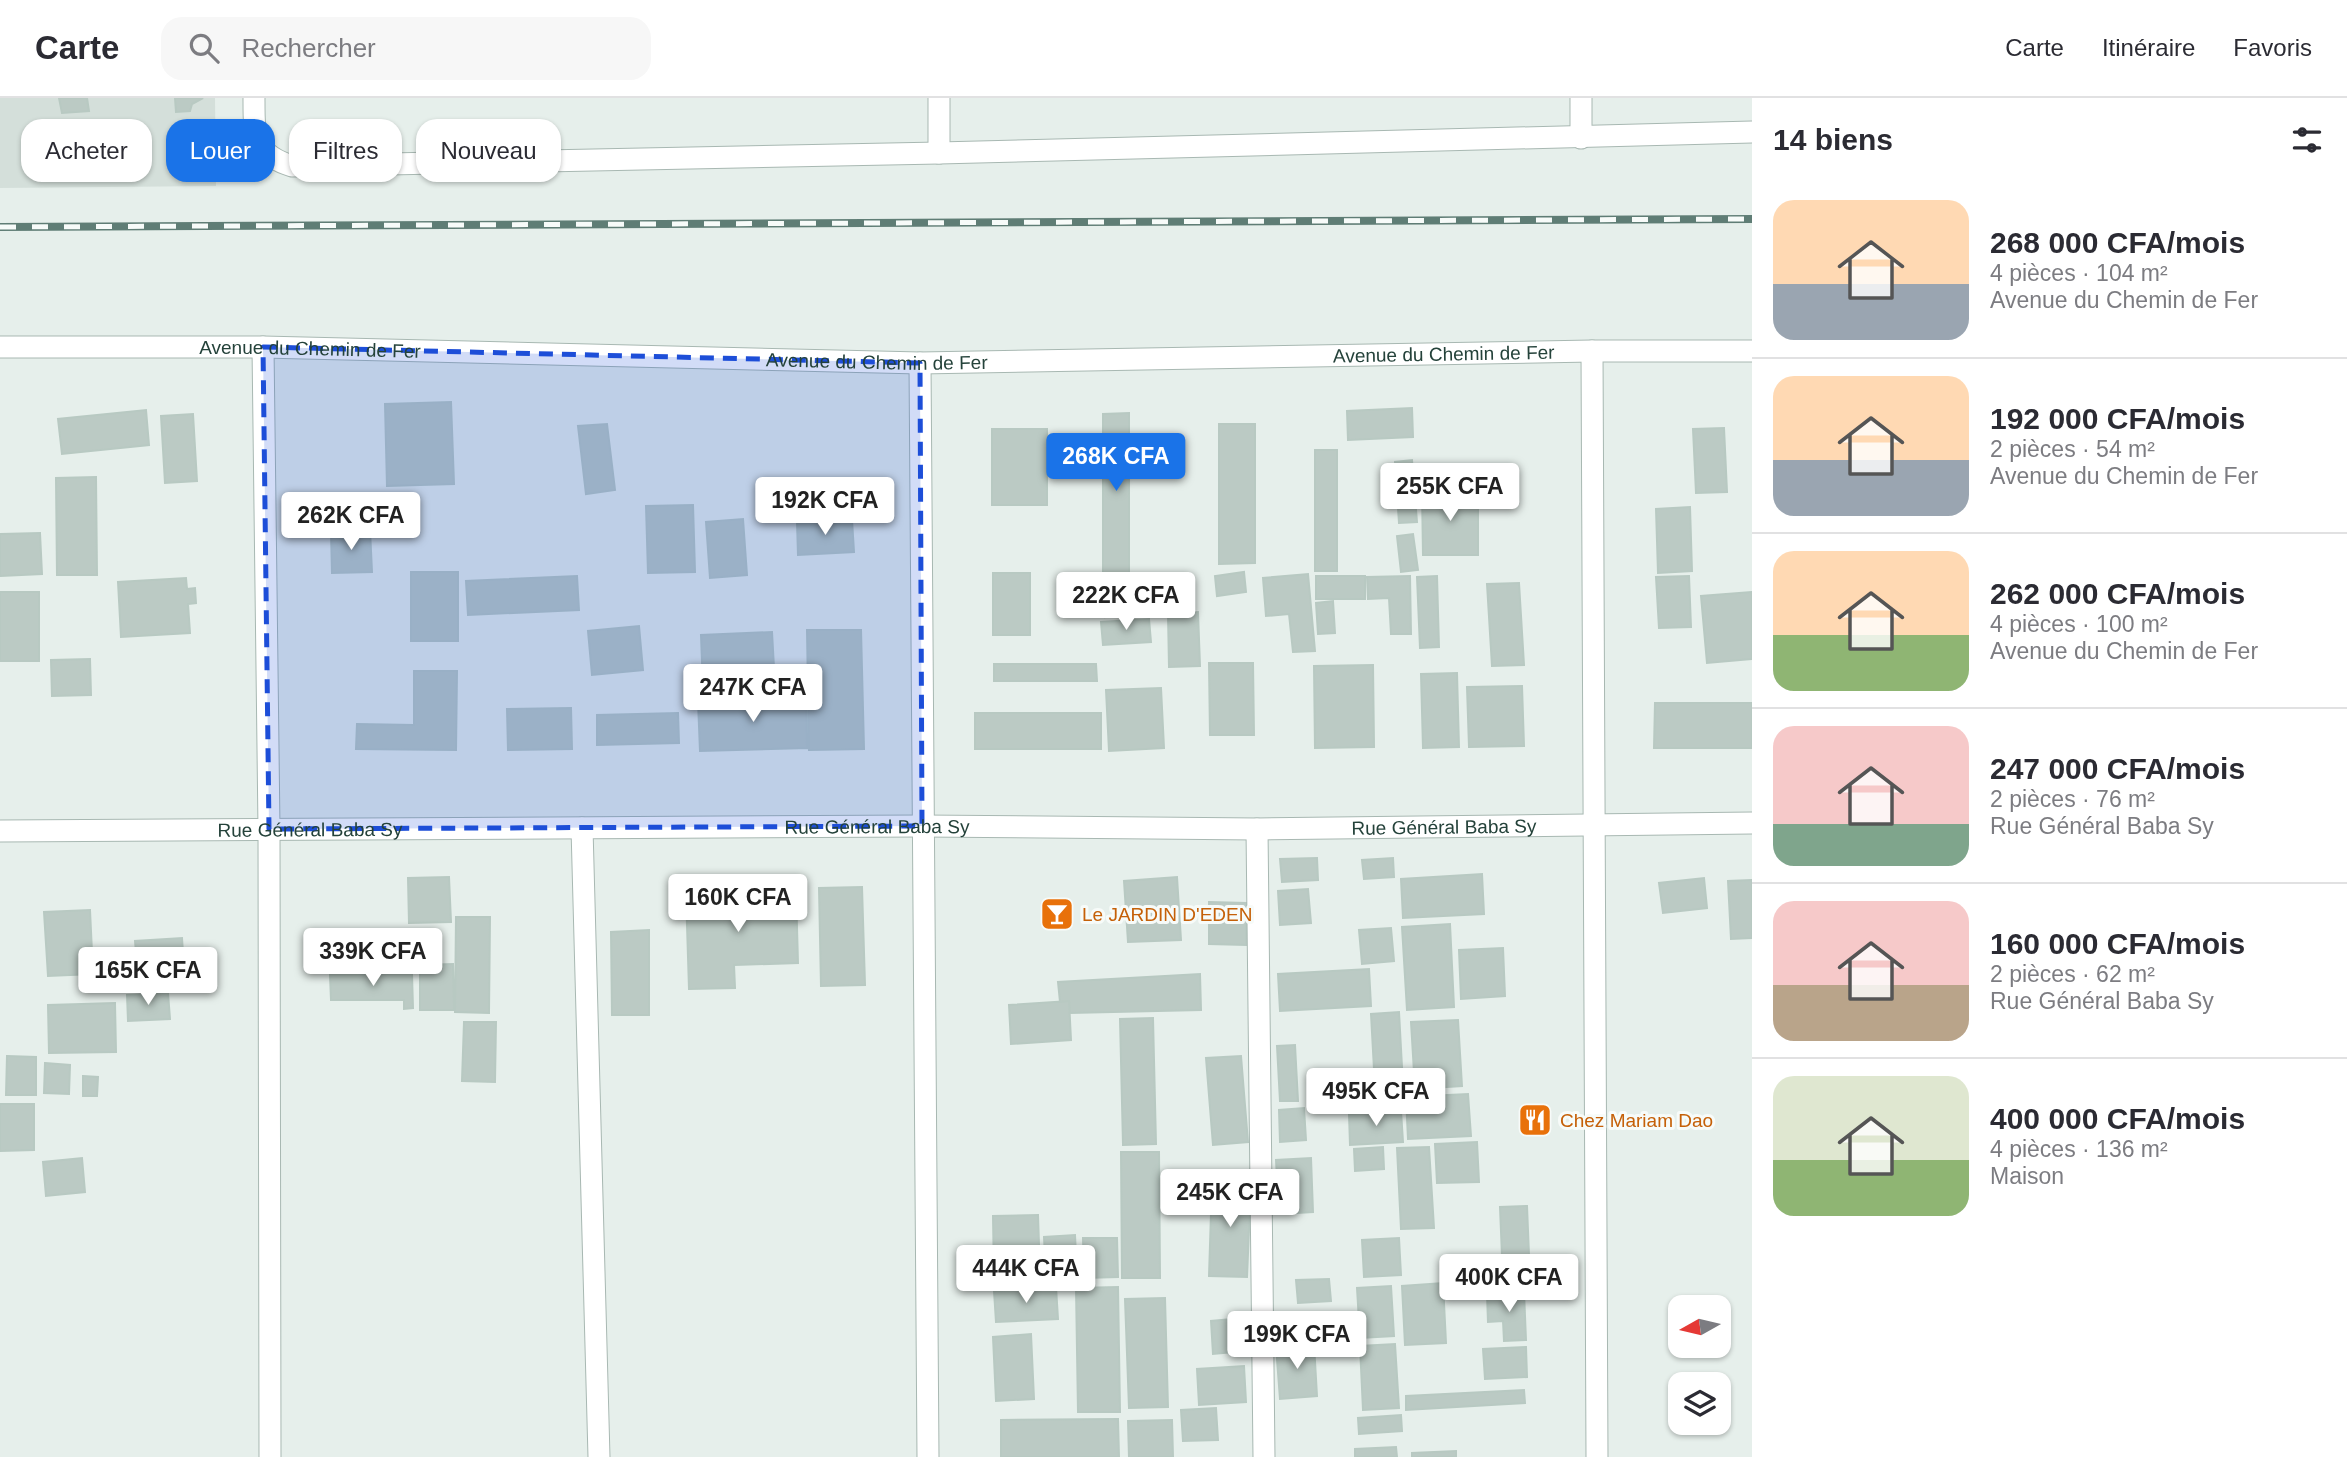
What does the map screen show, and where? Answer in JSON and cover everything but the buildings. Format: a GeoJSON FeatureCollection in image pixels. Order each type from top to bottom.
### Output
{"type":"FeatureCollection","features":[{"type":"Feature","properties":{"kind":"street"},"geometry":{"type":"LineString","coordinates":[[254,98],[254,133],[258,142],[265,153],[276,161],[292,166],[1752,132]]}},
{"type":"Feature","properties":{"kind":"street"},"geometry":{"type":"LineString","coordinates":[[939,98],[939,153]]}},
{"type":"Feature","properties":{"kind":"street"},"geometry":{"type":"LineString","coordinates":[[1581,98],[1581,138]]}},
{"type":"Feature","properties":{"kind":"street"},"geometry":{"type":"LineString","coordinates":[[263,346],[269,830],[270,1457]]}},
{"type":"Feature","properties":{"kind":"street","name":"Avenue du Chemin de Fer"},"geometry":{"type":"LineString","coordinates":[[0,347],[263,346],[919,363],[1592,351],[1752,351]]}},
{"type":"Feature","properties":{"kind":"street"},"geometry":{"type":"LineString","coordinates":[[1592,351],[1597,1457]]}},
{"type":"Feature","properties":{"kind":"street"},"geometry":{"type":"LineString","coordinates":[[919,363],[928,1457]]}},
{"type":"Feature","properties":{"kind":"street","name":"Rue Général Baba Sy"},"geometry":{"type":"LineString","coordinates":[[0,831],[922,826],[1256,829],[1752,823]]}},
{"type":"Feature","properties":{"kind":"street"},"geometry":{"type":"LineString","coordinates":[[582,828],[599,1457]]}},
{"type":"Feature","properties":{"kind":"street"},"geometry":{"type":"LineString","coordinates":[[1256,829],[1264,1457]]}},
{"type":"Feature","properties":{"kind":"highlighted area"},"geometry":{"type":"Polygon","coordinates":[[[263,347],[920,363],[922,826],[269,829],[263,347]]]}},
{"type":"Feature","properties":{"kind":"shaded area"},"geometry":{"type":"Polygon","coordinates":[[[0,98],[215,98],[215,119],[166,119],[166,182],[216,182],[216,186],[0,188],[0,98]]]}},
{"type":"Feature","properties":{"kind":"railway"},"geometry":{"type":"LineString","coordinates":[[0,227],[1752,219]]}},
{"type":"Feature","properties":{"kind":"place","name":"Le JARDIN D'EDEN"},"geometry":{"type":"Point","coordinates":[1057,914]}},
{"type":"Feature","properties":{"kind":"place","name":"Chez Mariam Dao"},"geometry":{"type":"Point","coordinates":[1535,1120]}}]}
